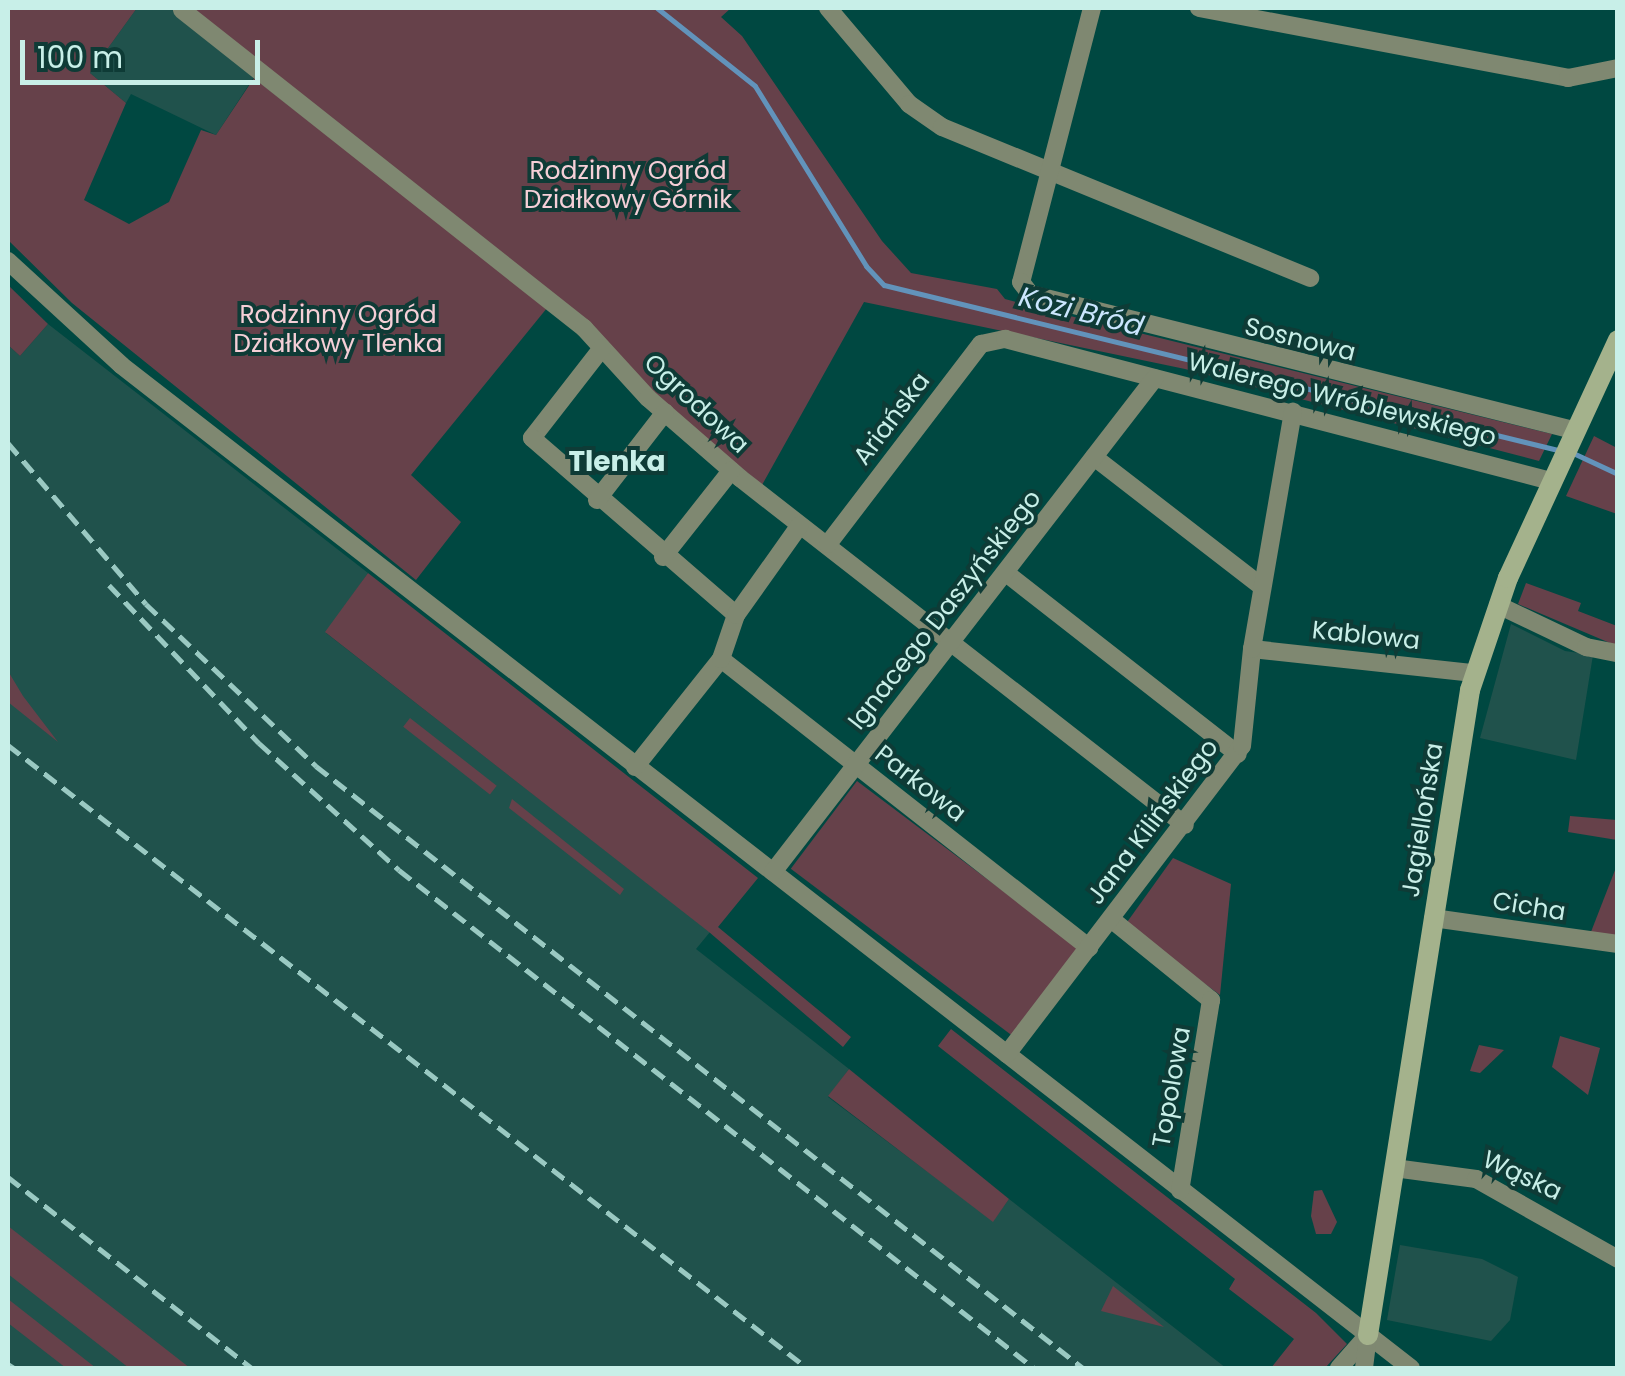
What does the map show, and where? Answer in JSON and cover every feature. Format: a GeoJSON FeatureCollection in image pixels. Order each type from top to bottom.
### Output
{"type":"FeatureCollection","features":[{"type":"Feature","properties":{"kind":"street"},"geometry":{"type":"LineString","coordinates":[[828,8],[921,115],[1049,172],[1310,278]]}},
{"type":"Feature","properties":{"kind":"street"},"geometry":{"type":"LineString","coordinates":[[1049,172],[1092,8]]}},
{"type":"Feature","properties":{"kind":"street"},"geometry":{"type":"LineString","coordinates":[[1198,8],[1283,15],[1568,78],[1618,68]]}},
{"type":"Feature","properties":{"kind":"street","name":"Ogrodowa"},"geometry":{"type":"LineString","coordinates":[[182,10],[602,348],[664,412],[731,471],[956,641],[1185,825]]}},
{"type":"Feature","properties":{"kind":"street","name":"Sosnowa"},"geometry":{"type":"LineString","coordinates":[[1049,172],[1022,282],[1030,294],[1572,433]]}},
{"type":"Feature","properties":{"kind":"street"},"geometry":{"type":"LineString","coordinates":[[8,261],[120,365],[1411,1368]]}},
{"type":"Feature","properties":{"kind":"street","name":"Walerego Wróblewskiego"},"geometry":{"type":"LineString","coordinates":[[1005,339],[1552,478]]}},
{"type":"Feature","properties":{"kind":"street","name":"Ariańska"},"geometry":{"type":"LineString","coordinates":[[736,614],[784,553],[814,534],[981,344],[1005,339]]}},
{"type":"Feature","properties":{"kind":"street","name":"Jagiellońska"},"geometry":{"type":"LineString","coordinates":[[1368,1335],[1474,673],[1552,478],[1618,340]]}},
{"type":"Feature","properties":{"kind":"street"},"geometry":{"type":"LineString","coordinates":[[602,348],[532,438],[663,557],[736,614],[720,659],[636,767]]}},
{"type":"Feature","properties":{"kind":"street","name":"Ignacego Daszyńskiego"},"geometry":{"type":"LineString","coordinates":[[773,872],[956,641],[1155,378]]}},
{"type":"Feature","properties":{"kind":"street"},"geometry":{"type":"LineString","coordinates":[[597,500],[664,412]]}},
{"type":"Feature","properties":{"kind":"street","name":"Jana Kilińskiego"},"geometry":{"type":"LineString","coordinates":[[1007,1054],[1238,754],[1262,587],[1294,412]]}},
{"type":"Feature","properties":{"kind":"street"},"geometry":{"type":"LineString","coordinates":[[1094,457],[1262,587]]}},
{"type":"Feature","properties":{"kind":"street"},"geometry":{"type":"LineString","coordinates":[[663,557],[731,471]]}},
{"type":"Feature","properties":{"kind":"street"},"geometry":{"type":"LineString","coordinates":[[1006,573],[1238,754]]}},
{"type":"Feature","properties":{"kind":"street"},"geometry":{"type":"LineString","coordinates":[[1498,605],[1586,646],[1618,653]]}},
{"type":"Feature","properties":{"kind":"street","name":"Kablowa"},"geometry":{"type":"LineString","coordinates":[[1252,649],[1474,673]]}},
{"type":"Feature","properties":{"kind":"street","name":"Parkowa"},"geometry":{"type":"LineString","coordinates":[[720,659],[1089,948]]}},
{"type":"Feature","properties":{"kind":"street","name":"Cicha"},"geometry":{"type":"LineString","coordinates":[[1433,918],[1618,944]]}},
{"type":"Feature","properties":{"kind":"street","name":"Topolowa"},"geometry":{"type":"LineString","coordinates":[[1111,919],[1212,1000],[1180,1191]]}},
{"type":"Feature","properties":{"kind":"street","name":"Wąska"},"geometry":{"type":"LineString","coordinates":[[1394,1168],[1476,1179],[1618,1258]]}},
{"type":"Feature","properties":{"kind":"street"},"geometry":{"type":"LineString","coordinates":[[1339,1368],[1368,1335]]}},
{"type":"Feature","properties":{"kind":"street"},"geometry":{"type":"LineString","coordinates":[[1364,1368],[1368,1335]]}},
{"type":"Feature","properties":{"kind":"shaded area"},"geometry":{"type":"Polygon","coordinates":[[[137,8],[186,8],[261,66],[216,135],[131,94],[126,103],[90,73],[137,8]]]}},
{"type":"Feature","properties":{"kind":"shaded area"},"geometry":{"type":"Polygon","coordinates":[[[48,324],[368,573],[326,633],[710,932],[696,949],[849,1069],[828,1097],[993,1221],[1009,1199],[1226,1368],[8,1368],[8,345],[20,356],[48,324]]]}},
{"type":"Feature","properties":{"kind":"shaded area"},"geometry":{"type":"Polygon","coordinates":[[[1511,624],[1565,651],[1593,655],[1576,760],[1480,738],[1511,624]]]}},
{"type":"Feature","properties":{"kind":"shaded area"},"geometry":{"type":"Polygon","coordinates":[[[1400,1245],[1482,1259],[1518,1277],[1510,1320],[1491,1341],[1387,1320],[1400,1245]]]}},
{"type":"Feature","properties":{"kind":"green space","name":"Rodzinny Ogród Działkowy Tlenka"},"geometry":{"type":"Polygon","coordinates":[[[8,8],[137,8],[90,73],[126,103],[84,200],[129,224],[169,202],[201,130],[216,135],[254,78],[547,308],[411,475],[461,522],[416,580],[72,303],[8,240],[8,8]]]}},
{"type":"Feature","properties":{"kind":"green space","name":"Rodzinny Ogród Działkowy Górnik"},"geometry":{"type":"Polygon","coordinates":[[[186,8],[731,8],[721,17],[742,36],[882,241],[911,273],[997,289],[1005,299],[1062,314],[1552,434],[1539,461],[1185,369],[864,302],[762,485],[186,8]]]}},
{"type":"Feature","properties":{"kind":"green space"},"geometry":{"type":"Polygon","coordinates":[[[8,285],[48,324],[20,356],[8,345],[8,285]]]}},
{"type":"Feature","properties":{"kind":"green space"},"geometry":{"type":"Polygon","coordinates":[[[1594,436],[1617,448],[1617,514],[1566,496],[1594,436]]]}},
{"type":"Feature","properties":{"kind":"green space"},"geometry":{"type":"Polygon","coordinates":[[[368,573],[758,878],[718,927],[851,1037],[843,1047],[709,932],[325,632],[368,573]]]}},
{"type":"Feature","properties":{"kind":"green space"},"geometry":{"type":"Polygon","coordinates":[[[1526,583],[1581,603],[1578,611],[1617,626],[1617,646],[1518,604],[1526,583]]]}},
{"type":"Feature","properties":{"kind":"green space"},"geometry":{"type":"Polygon","coordinates":[[[8,671],[23,696],[58,742],[8,702],[8,671]]]}},
{"type":"Feature","properties":{"kind":"green space"},"geometry":{"type":"Polygon","coordinates":[[[410,718],[497,786],[490,794],[403,727],[410,718]]]}},
{"type":"Feature","properties":{"kind":"green space"},"geometry":{"type":"Polygon","coordinates":[[[857,781],[1078,948],[1012,1036],[791,869],[857,781]]]}},
{"type":"Feature","properties":{"kind":"green space"},"geometry":{"type":"Polygon","coordinates":[[[512,799],[624,889],[620,895],[509,808],[512,799]]]}},
{"type":"Feature","properties":{"kind":"green space"},"geometry":{"type":"Polygon","coordinates":[[[1570,816],[1617,820],[1617,840],[1568,832],[1570,816]]]}},
{"type":"Feature","properties":{"kind":"green space"},"geometry":{"type":"Polygon","coordinates":[[[1173,858],[1231,884],[1220,995],[1125,925],[1173,858]]]}},
{"type":"Feature","properties":{"kind":"green space"},"geometry":{"type":"Polygon","coordinates":[[[1617,865],[1617,941],[1589,937],[1617,865]]]}},
{"type":"Feature","properties":{"kind":"green space"},"geometry":{"type":"Polygon","coordinates":[[[951,1029],[1316,1313],[1347,1344],[1325,1368],[1271,1368],[1294,1339],[1229,1289],[1235,1279],[938,1046],[951,1029]]]}},
{"type":"Feature","properties":{"kind":"green space"},"geometry":{"type":"Polygon","coordinates":[[[1560,1036],[1600,1048],[1588,1095],[1552,1067],[1560,1036]]]}},
{"type":"Feature","properties":{"kind":"green space"},"geometry":{"type":"Polygon","coordinates":[[[1479,1045],[1504,1050],[1480,1073],[1470,1071],[1479,1045]]]}},
{"type":"Feature","properties":{"kind":"green space"},"geometry":{"type":"Polygon","coordinates":[[[849,1069],[1009,1199],[993,1222],[828,1096],[849,1069]]]}},
{"type":"Feature","properties":{"kind":"green space"},"geometry":{"type":"Polygon","coordinates":[[[1322,1190],[1337,1222],[1331,1234],[1316,1234],[1311,1216],[1314,1191],[1322,1190]]]}},
{"type":"Feature","properties":{"kind":"green space"},"geometry":{"type":"Polygon","coordinates":[[[8,1226],[190,1368],[129,1368],[8,1274],[8,1226]]]}},
{"type":"Feature","properties":{"kind":"green space"},"geometry":{"type":"Polygon","coordinates":[[[1113,1286],[1164,1327],[1101,1311],[1113,1286]]]}},
{"type":"Feature","properties":{"kind":"green space"},"geometry":{"type":"Polygon","coordinates":[[[8,1299],[96,1368],[66,1368],[8,1323],[8,1299]]]}},
{"type":"Feature","properties":{"kind":"waterway","name":"Kozi Bród"},"geometry":{"type":"LineString","coordinates":[[657,8],[755,86],[866,266],[884,285],[1562,451]]}},
{"type":"Feature","properties":{"kind":"waterway","name":"Kozi Bród"},"geometry":{"type":"LineString","coordinates":[[1573,453],[1618,474]]}},
{"type":"Feature","properties":{"kind":"railway"},"geometry":{"type":"LineString","coordinates":[[8,443],[146,604],[316,766],[1083,1368]]}},
{"type":"Feature","properties":{"kind":"railway"},"geometry":{"type":"LineString","coordinates":[[109,585],[259,743],[399,870],[1034,1368]]}},
{"type":"Feature","properties":{"kind":"railway"},"geometry":{"type":"LineString","coordinates":[[8,745],[807,1368]]}},
{"type":"Feature","properties":{"kind":"railway"},"geometry":{"type":"LineString","coordinates":[[8,1177],[252,1368]]}},
{"type":"Feature","properties":{"kind":"railway"},"geometry":{"type":"LineString","coordinates":[[8,1364],[14,1368]]}},
{"type":"Feature","properties":{"kind":"district","name":"Tlenka"},"geometry":{"type":"Point","coordinates":[617,462]}}]}
